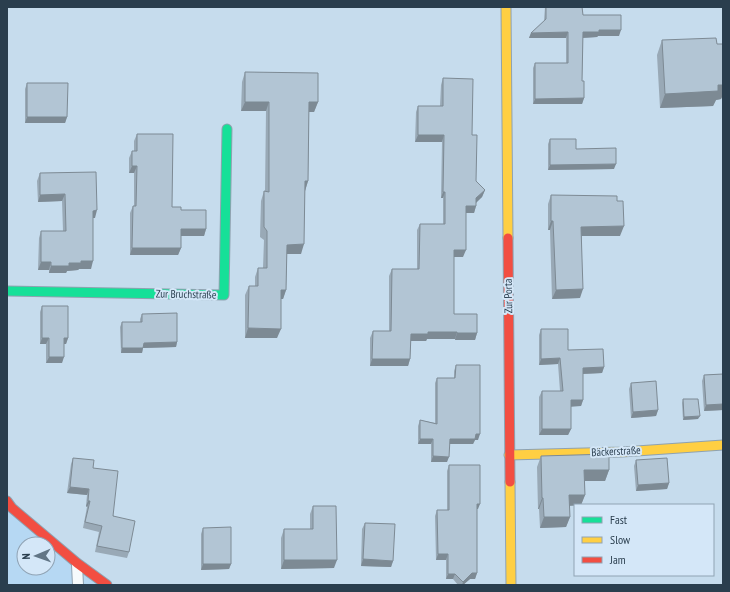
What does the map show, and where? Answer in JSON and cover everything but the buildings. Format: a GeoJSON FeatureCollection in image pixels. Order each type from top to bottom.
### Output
{"type":"FeatureCollection","features":[{"type":"Feature","properties":{"kind":"street","name":"Zur Porta"},"geometry":{"type":"LineString","coordinates":[[506,7],[511,585]]}},
{"type":"Feature","properties":{"kind":"street","name":"Zur Bruchstraße"},"geometry":{"type":"LineString","coordinates":[[7,291],[224,295],[227,129]]}},
{"type":"Feature","properties":{"kind":"street","name":"Bäckerstraße"},"geometry":{"type":"LineString","coordinates":[[509,455],[622,452],[723,445]]}},
{"type":"Feature","properties":{"kind":"street"},"geometry":{"type":"LineString","coordinates":[[9,508],[77,563],[107,585]]}},
{"type":"Feature","properties":{"kind":"lane"},"geometry":{"type":"LineString","coordinates":[[77,563],[78,585]]}},
{"type":"Feature","properties":{"kind":"shaded area"},"geometry":{"type":"Polygon","coordinates":[[[7,505],[43,536],[16,536],[16,576],[56,576],[56,547],[100,585],[7,585],[7,505]]]}},
{"type":"Feature","properties":{"kind":"traffic: fast"},"geometry":{"type":"LineString","coordinates":[[7,291],[224,295],[227,129]]}},
{"type":"Feature","properties":{"kind":"traffic: slow"},"geometry":{"type":"LineString","coordinates":[[506,7],[508,238]]}},
{"type":"Feature","properties":{"kind":"traffic: slow"},"geometry":{"type":"LineString","coordinates":[[509,455],[622,452],[723,445]]}},
{"type":"Feature","properties":{"kind":"traffic: slow"},"geometry":{"type":"LineString","coordinates":[[510,482],[511,585]]}},
{"type":"Feature","properties":{"kind":"traffic: jam"},"geometry":{"type":"LineString","coordinates":[[508,238],[510,482]]}},
{"type":"Feature","properties":{"kind":"traffic: jam"},"geometry":{"type":"LineString","coordinates":[[7,501],[12,508],[77,563],[107,585]]}}]}
